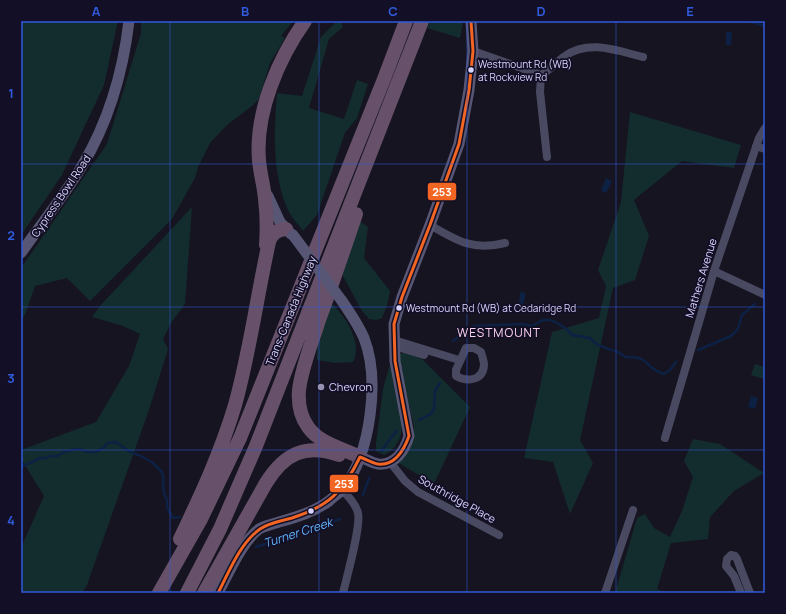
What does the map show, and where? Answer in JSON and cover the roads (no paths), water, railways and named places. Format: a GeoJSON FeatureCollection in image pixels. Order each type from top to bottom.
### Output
{"type":"FeatureCollection","features":[{"type":"Feature","properties":{"kind":"highway"},"geometry":{"type":"LineString","coordinates":[[264,263],[266,209],[259,150],[262,117],[277,70],[289,46],[305,21]]}},
{"type":"Feature","properties":{"kind":"highway","name":"Trans-Canada Highway"},"geometry":{"type":"LineString","coordinates":[[159,593],[201,519],[240,438],[406,21]]}},
{"type":"Feature","properties":{"kind":"highway","name":"Trans-Canada Highway"},"geometry":{"type":"LineString","coordinates":[[187,593],[220,529],[250,460],[422,21]]}},
{"type":"Feature","properties":{"kind":"highway"},"geometry":{"type":"LineString","coordinates":[[360,457],[328,444],[314,434],[303,420],[300,410],[299,389],[310,346],[367,182],[397,85]]}},
{"type":"Feature","properties":{"kind":"highway"},"geometry":{"type":"LineString","coordinates":[[150,593],[203,492],[223,443],[240,383],[264,263],[271,236],[275,232],[290,232]]}},
{"type":"Feature","properties":{"kind":"highway"},"geometry":{"type":"LineString","coordinates":[[204,593],[266,483],[277,467],[285,460],[298,453],[313,450],[331,453],[348,459],[360,457]]}},
{"type":"Feature","properties":{"kind":"street","name":"Cypress Bowl Road"},"geometry":{"type":"LineString","coordinates":[[21,253],[70,185],[92,148],[101,129],[109,109],[121,67],[129,21]]}},
{"type":"Feature","properties":{"kind":"street"},"geometry":{"type":"LineString","coordinates":[[360,457],[380,464],[390,462],[398,457],[404,450],[409,436],[395,362],[394,324],[402,297],[459,144],[469,90],[473,51],[471,21]]}},
{"type":"Feature","properties":{"kind":"street"},"geometry":{"type":"LineString","coordinates":[[548,157],[540,92],[541,75],[566,55],[586,47],[607,49],[644,57]]}},
{"type":"Feature","properties":{"kind":"street"},"geometry":{"type":"LineString","coordinates":[[473,51],[541,75]]}},
{"type":"Feature","properties":{"kind":"street","name":"Mathers Avenue"},"geometry":{"type":"LineString","coordinates":[[665,438],[714,270],[756,146],[765,128]]}},
{"type":"Feature","properties":{"kind":"street"},"geometry":{"type":"LineString","coordinates":[[756,146],[765,149]]}},
{"type":"Feature","properties":{"kind":"street"},"geometry":{"type":"LineString","coordinates":[[218,593],[247,542],[260,529],[316,510],[342,490],[360,457],[369,423],[372,396],[371,367],[364,339],[354,318],[290,232],[280,222],[272,206],[261,172]]}},
{"type":"Feature","properties":{"kind":"street"},"geometry":{"type":"LineString","coordinates":[[430,225],[453,239],[474,246],[492,246],[505,243]]}},
{"type":"Feature","properties":{"kind":"street"},"geometry":{"type":"LineString","coordinates":[[714,270],[765,295]]}},
{"type":"Feature","properties":{"kind":"street"},"geometry":{"type":"LineString","coordinates":[[394,343],[458,363]]}},
{"type":"Feature","properties":{"kind":"street","name":"Southridge Place"},"geometry":{"type":"LineString","coordinates":[[390,462],[405,481],[418,492],[499,535]]}},
{"type":"Feature","properties":{"kind":"street"},"geometry":{"type":"LineString","coordinates":[[342,490],[354,503],[358,513],[358,527],[343,593]]}},
{"type":"Feature","properties":{"kind":"street"},"geometry":{"type":"LineString","coordinates":[[606,593],[633,510]]}},
{"type":"Feature","properties":{"kind":"street"},"geometry":{"type":"LineString","coordinates":[[741,593],[734,576],[726,566],[727,559],[731,555],[735,556],[738,560],[750,593]]}},
{"type":"Feature","properties":{"kind":"water"},"geometry":{"type":"Polygon","coordinates":[[[726,32],[732,32],[731,45],[726,45],[726,32]]]}},
{"type":"Feature","properties":{"kind":"water"},"geometry":{"type":"Polygon","coordinates":[[[606,178],[612,181],[606,193],[601,191],[606,178]]]}},
{"type":"Feature","properties":{"kind":"water"},"geometry":{"type":"Polygon","coordinates":[[[520,292],[525,293],[523,305],[519,304],[520,292]]]}},
{"type":"Feature","properties":{"kind":"water"},"geometry":{"type":"Polygon","coordinates":[[[751,396],[758,398],[755,409],[748,407],[751,396]]]}},
{"type":"Feature","properties":{"kind":"waterway"},"geometry":{"type":"LineString","coordinates":[[749,21],[765,26]]}},
{"type":"Feature","properties":{"kind":"waterway","name":"Turner Creek"},"geometry":{"type":"LineString","coordinates":[[698,350],[731,336],[738,329],[742,315],[755,304]]}},
{"type":"Feature","properties":{"kind":"waterway","name":"Turner Creek"},"geometry":{"type":"LineString","coordinates":[[453,341],[474,326],[523,324],[532,326],[542,320],[547,320],[559,324],[567,329],[572,335],[590,338],[599,345],[618,352],[626,357],[639,358],[656,371],[664,374],[671,369],[676,362]]}},
{"type":"Feature","properties":{"kind":"waterway","name":"Turner Creek"},"geometry":{"type":"LineString","coordinates":[[419,420],[431,414],[434,409],[435,391],[440,383]]}},
{"type":"Feature","properties":{"kind":"waterway","name":"Turner Creek"},"geometry":{"type":"LineString","coordinates":[[381,451],[397,431]]}},
{"type":"Feature","properties":{"kind":"waterway","name":"Turner Creek"},"geometry":{"type":"LineString","coordinates":[[21,467],[40,458],[57,456],[64,452],[77,449],[87,452],[95,452],[104,448],[107,443],[116,442],[130,452],[153,463],[161,471],[163,475],[164,494],[167,500],[167,507],[173,518],[180,517]]}},
{"type":"Feature","properties":{"kind":"waterway","name":"Turner Creek"},"geometry":{"type":"LineString","coordinates":[[363,495],[369,478]]}},
{"type":"Feature","properties":{"kind":"waterway","name":"Turner Creek"},"geometry":{"type":"LineString","coordinates":[[256,547],[340,519]]}},
{"type":"Feature","properties":{"kind":"place","name":"Westmount Rd (WB) at Rockview Rd"},"geometry":{"type":"Point","coordinates":[471,70]}},
{"type":"Feature","properties":{"kind":"place","name":"Westmount Rd (WB) at Cedaridge Rd"},"geometry":{"type":"Point","coordinates":[399,308]}},
{"type":"Feature","properties":{"kind":"place","name":"Chevron"},"geometry":{"type":"Point","coordinates":[321,387]}},
{"type":"Feature","properties":{"kind":"district","name":"WESTMOUNT"},"geometry":{"type":"Point","coordinates":[499,333]}}]}
